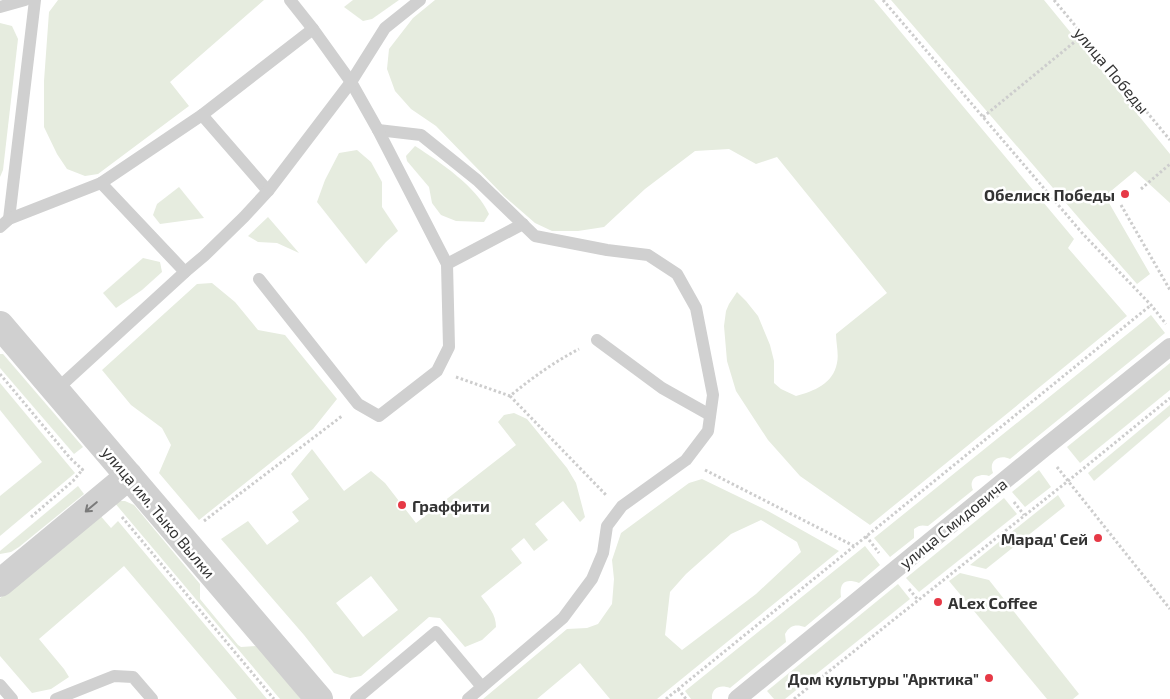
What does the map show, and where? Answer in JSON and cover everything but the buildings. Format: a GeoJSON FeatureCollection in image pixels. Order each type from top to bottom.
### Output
{"type":"FeatureCollection","features":[{"type":"Feature","properties":{"kind":"street","name":"улица им. Тыко Вылки"},"geometry":{"type":"LineString","coordinates":[[0,325],[318,699]]}},
{"type":"Feature","properties":{"kind":"street","name":"улица Смидовича"},"geometry":{"type":"LineString","coordinates":[[737,699],[1170,347]]}},
{"type":"Feature","properties":{"kind":"street"},"geometry":{"type":"LineString","coordinates":[[1,579],[128,476]]}},
{"type":"Feature","properties":{"kind":"lane"},"geometry":{"type":"LineString","coordinates":[[0,7],[25,0]]}},
{"type":"Feature","properties":{"kind":"lane"},"geometry":{"type":"LineString","coordinates":[[5,223],[35,0]]}},
{"type":"Feature","properties":{"kind":"lane"},"geometry":{"type":"LineString","coordinates":[[259,279],[358,404],[379,416],[437,371],[449,347],[447,264],[351,82],[290,0]]}},
{"type":"Feature","properties":{"kind":"lane"},"geometry":{"type":"LineString","coordinates":[[56,390],[204,256],[244,217],[268,191],[351,82],[386,28],[420,0]]}},
{"type":"Feature","properties":{"kind":"lane"},"geometry":{"type":"LineString","coordinates":[[5,223],[101,182],[202,115],[313,29]]}},
{"type":"Feature","properties":{"kind":"lane"},"geometry":{"type":"LineString","coordinates":[[202,115],[268,191]]}},
{"type":"Feature","properties":{"kind":"lane"},"geometry":{"type":"LineString","coordinates":[[378,130],[421,135],[477,180],[535,236],[607,250],[648,255],[677,274],[696,308],[713,395],[708,431],[686,460],[622,506],[607,526],[603,553],[592,580],[563,618],[468,699]]}},
{"type":"Feature","properties":{"kind":"lane"},"geometry":{"type":"LineString","coordinates":[[101,182],[185,272]]}},
{"type":"Feature","properties":{"kind":"lane"},"geometry":{"type":"LineString","coordinates":[[447,264],[523,224]]}},
{"type":"Feature","properties":{"kind":"lane"},"geometry":{"type":"LineString","coordinates":[[597,340],[662,388],[710,415]]}},
{"type":"Feature","properties":{"kind":"lane"},"geometry":{"type":"LineString","coordinates":[[356,699],[436,632],[482,687]]}},
{"type":"Feature","properties":{"kind":"lane"},"geometry":{"type":"LineString","coordinates":[[56,699],[114,676],[133,677],[152,699]]}},
{"type":"Feature","properties":{"kind":"lane"},"geometry":{"type":"LineString","coordinates":[[0,685],[12,699]]}},
{"type":"Feature","properties":{"kind":"path"},"geometry":{"type":"LineString","coordinates":[[883,0],[1083,234],[1170,328]]}},
{"type":"Feature","properties":{"kind":"path","name":"улица Победы"},"geometry":{"type":"LineString","coordinates":[[1054,0],[1170,140]]}},
{"type":"Feature","properties":{"kind":"path"},"geometry":{"type":"LineString","coordinates":[[983,117],[1083,35]]}},
{"type":"Feature","properties":{"kind":"path"},"geometry":{"type":"LineString","coordinates":[[1140,190],[1170,164]]}},
{"type":"Feature","properties":{"kind":"path"},"geometry":{"type":"LineString","coordinates":[[1121,205],[1170,290]]}},
{"type":"Feature","properties":{"kind":"path"},"geometry":{"type":"LineString","coordinates":[[666,699],[1151,306]]}},
{"type":"Feature","properties":{"kind":"path"},"geometry":{"type":"LineString","coordinates":[[510,396],[562,358],[597,340]]}},
{"type":"Feature","properties":{"kind":"path"},"geometry":{"type":"LineString","coordinates":[[437,371],[510,396],[620,509]]}},
{"type":"Feature","properties":{"kind":"path"},"geometry":{"type":"LineString","coordinates":[[0,374],[70,458],[87,475]]}},
{"type":"Feature","properties":{"kind":"path"},"geometry":{"type":"LineString","coordinates":[[794,699],[1170,398]]}},
{"type":"Feature","properties":{"kind":"path"},"geometry":{"type":"LineString","coordinates":[[201,523],[358,404]]}},
{"type":"Feature","properties":{"kind":"path"},"geometry":{"type":"LineString","coordinates":[[686,460],[854,546]]}},
{"type":"Feature","properties":{"kind":"path"},"geometry":{"type":"LineString","coordinates":[[29,518],[73,481],[87,466]]}},
{"type":"Feature","properties":{"kind":"path"},"geometry":{"type":"LineString","coordinates":[[1068,481],[1170,609]]}},
{"type":"Feature","properties":{"kind":"path"},"geometry":{"type":"LineString","coordinates":[[117,511],[274,699]]}},
{"type":"Feature","properties":{"kind":"path"},"geometry":{"type":"LineString","coordinates":[[678,689],[686,699]]}},
{"type":"Feature","properties":{"kind":"shaded area"},"geometry":{"type":"Polygon","coordinates":[[[58,0],[264,0],[170,82],[189,106],[98,174],[85,176],[67,169],[57,154],[44,127],[44,81],[49,12],[58,0]]]}},
{"type":"Feature","properties":{"kind":"shaded area"},"geometry":{"type":"Polygon","coordinates":[[[353,0],[399,0],[372,19],[363,21],[344,7],[353,0]]]}},
{"type":"Feature","properties":{"kind":"shaded area"},"geometry":{"type":"Polygon","coordinates":[[[435,0],[874,0],[1074,239],[1068,248],[1127,316],[870,525],[800,476],[768,440],[736,391],[727,361],[724,326],[726,311],[737,292],[758,316],[770,345],[774,361],[774,383],[781,389],[796,396],[809,392],[822,386],[835,370],[838,356],[836,334],[887,293],[777,157],[756,164],[729,149],[695,151],[645,189],[604,227],[578,231],[552,231],[535,223],[504,196],[436,126],[411,109],[395,91],[387,69],[389,49],[413,18],[435,0]]]}},
{"type":"Feature","properties":{"kind":"shaded area"},"geometry":{"type":"Polygon","coordinates":[[[891,0],[1044,0],[1170,154],[1170,203],[1135,171],[1105,196],[1150,274],[1137,284],[891,0]]]}},
{"type":"Feature","properties":{"kind":"shaded area"},"geometry":{"type":"Polygon","coordinates":[[[0,23],[12,26],[18,39],[3,170],[0,177],[0,23]]]}},
{"type":"Feature","properties":{"kind":"shaded area"},"geometry":{"type":"Polygon","coordinates":[[[415,146],[446,167],[476,194],[489,214],[484,222],[456,221],[441,215],[432,203],[429,187],[407,161],[406,156],[415,146]]]}},
{"type":"Feature","properties":{"kind":"shaded area"},"geometry":{"type":"Polygon","coordinates":[[[357,150],[371,162],[382,182],[382,207],[398,231],[366,264],[317,202],[325,180],[339,153],[357,150]]]}},
{"type":"Feature","properties":{"kind":"shaded area"},"geometry":{"type":"Polygon","coordinates":[[[179,187],[204,218],[160,224],[153,215],[157,204],[179,187]]]}},
{"type":"Feature","properties":{"kind":"shaded area"},"geometry":{"type":"Polygon","coordinates":[[[268,217],[299,253],[277,243],[258,242],[248,236],[268,217]]]}},
{"type":"Feature","properties":{"kind":"shaded area"},"geometry":{"type":"Polygon","coordinates":[[[143,258],[160,262],[162,272],[142,290],[116,308],[103,293],[143,258]]]}},
{"type":"Feature","properties":{"kind":"shaded area"},"geometry":{"type":"Polygon","coordinates":[[[212,283],[235,302],[258,330],[285,335],[337,399],[313,429],[199,520],[159,473],[171,445],[162,428],[131,405],[102,370],[197,284],[212,283]]]}},
{"type":"Feature","properties":{"kind":"shaded area"},"geometry":{"type":"Polygon","coordinates":[[[1151,315],[1165,333],[1010,459],[1002,457],[993,462],[993,473],[989,476],[977,476],[972,483],[973,490],[928,526],[914,529],[914,538],[890,557],[874,538],[1151,315]]]}},
{"type":"Feature","properties":{"kind":"shaded area"},"geometry":{"type":"Polygon","coordinates":[[[0,354],[3,354],[83,447],[74,454],[0,368],[0,354]]]}},
{"type":"Feature","properties":{"kind":"shaded area"},"geometry":{"type":"Polygon","coordinates":[[[1170,363],[1170,390],[1080,463],[1067,447],[1170,363]]]}},
{"type":"Feature","properties":{"kind":"shaded area"},"geometry":{"type":"Polygon","coordinates":[[[0,383],[75,473],[0,536],[0,496],[42,462],[0,410],[0,383]]]}},
{"type":"Feature","properties":{"kind":"shaded area"},"geometry":{"type":"Polygon","coordinates":[[[1170,405],[1170,416],[1094,481],[1088,473],[1170,405]]]}},
{"type":"Feature","properties":{"kind":"shaded area"},"geometry":{"type":"Polygon","coordinates":[[[514,413],[527,419],[567,468],[576,483],[585,517],[580,522],[563,501],[535,524],[548,540],[534,551],[524,538],[511,549],[522,563],[481,596],[496,622],[496,627],[482,640],[465,647],[440,618],[429,617],[361,676],[350,678],[334,673],[304,635],[221,539],[248,521],[267,545],[299,521],[292,512],[309,499],[291,474],[312,449],[344,491],[371,471],[385,483],[416,523],[516,445],[498,422],[504,415],[514,413]],[[371,576],[336,603],[363,637],[398,610],[371,576]]]}},
{"type":"Feature","properties":{"kind":"shaded area"},"geometry":{"type":"Polygon","coordinates":[[[1039,470],[1051,487],[1025,507],[1012,492],[1039,470]]]}},
{"type":"Feature","properties":{"kind":"shaded area"},"geometry":{"type":"Polygon","coordinates":[[[702,479],[768,511],[839,551],[657,699],[610,699],[580,663],[537,699],[483,699],[567,629],[587,628],[598,624],[612,604],[614,579],[612,560],[621,533],[689,483],[702,479]],[[761,520],[731,534],[686,574],[670,592],[665,635],[682,650],[756,594],[801,552],[797,542],[761,520]]]}},
{"type":"Feature","properties":{"kind":"shaded area"},"geometry":{"type":"Polygon","coordinates":[[[78,486],[84,494],[19,547],[11,552],[0,554],[0,551],[78,486]]]}},
{"type":"Feature","properties":{"kind":"shaded area"},"geometry":{"type":"Polygon","coordinates":[[[1058,495],[1065,506],[986,569],[970,565],[1058,495]]]}},
{"type":"Feature","properties":{"kind":"shaded area"},"geometry":{"type":"Polygon","coordinates":[[[1004,498],[1017,514],[919,592],[906,578],[1004,498]]]}},
{"type":"Feature","properties":{"kind":"shaded area"},"geometry":{"type":"Polygon","coordinates":[[[125,501],[134,505],[200,584],[200,599],[238,645],[241,647],[257,646],[301,699],[280,699],[114,502],[125,501]]]}},
{"type":"Feature","properties":{"kind":"shaded area"},"geometry":{"type":"Polygon","coordinates":[[[98,513],[111,528],[118,521],[267,699],[237,699],[124,566],[39,639],[69,677],[51,689],[32,693],[0,656],[0,598],[98,513]]]}},
{"type":"Feature","properties":{"kind":"shaded area"},"geometry":{"type":"Polygon","coordinates":[[[865,546],[880,565],[859,583],[850,581],[844,583],[841,588],[841,597],[805,627],[791,627],[785,634],[786,642],[730,688],[723,686],[717,688],[713,692],[712,699],[691,699],[685,691],[865,546]]]}},
{"type":"Feature","properties":{"kind":"shaded area"},"geometry":{"type":"Polygon","coordinates":[[[960,573],[989,580],[1079,694],[1073,699],[1047,699],[949,581],[960,573]]]}},
{"type":"Feature","properties":{"kind":"shaded area"},"geometry":{"type":"Polygon","coordinates":[[[898,584],[910,599],[785,699],[774,699],[767,691],[898,584]]]}},
{"type":"Feature","properties":{"kind":"place","name":"Обелиск Победы"},"geometry":{"type":"Point","coordinates":[1125,194]}},
{"type":"Feature","properties":{"kind":"place","name":"Граффити"},"geometry":{"type":"Point","coordinates":[402,505]}},
{"type":"Feature","properties":{"kind":"place","name":"Марад' Сей"},"geometry":{"type":"Point","coordinates":[1098,538]}},
{"type":"Feature","properties":{"kind":"place","name":"ALex Coffee"},"geometry":{"type":"Point","coordinates":[938,602]}},
{"type":"Feature","properties":{"kind":"place","name":"Дом культуры \"Арктика\""},"geometry":{"type":"Point","coordinates":[989,678]}}]}
